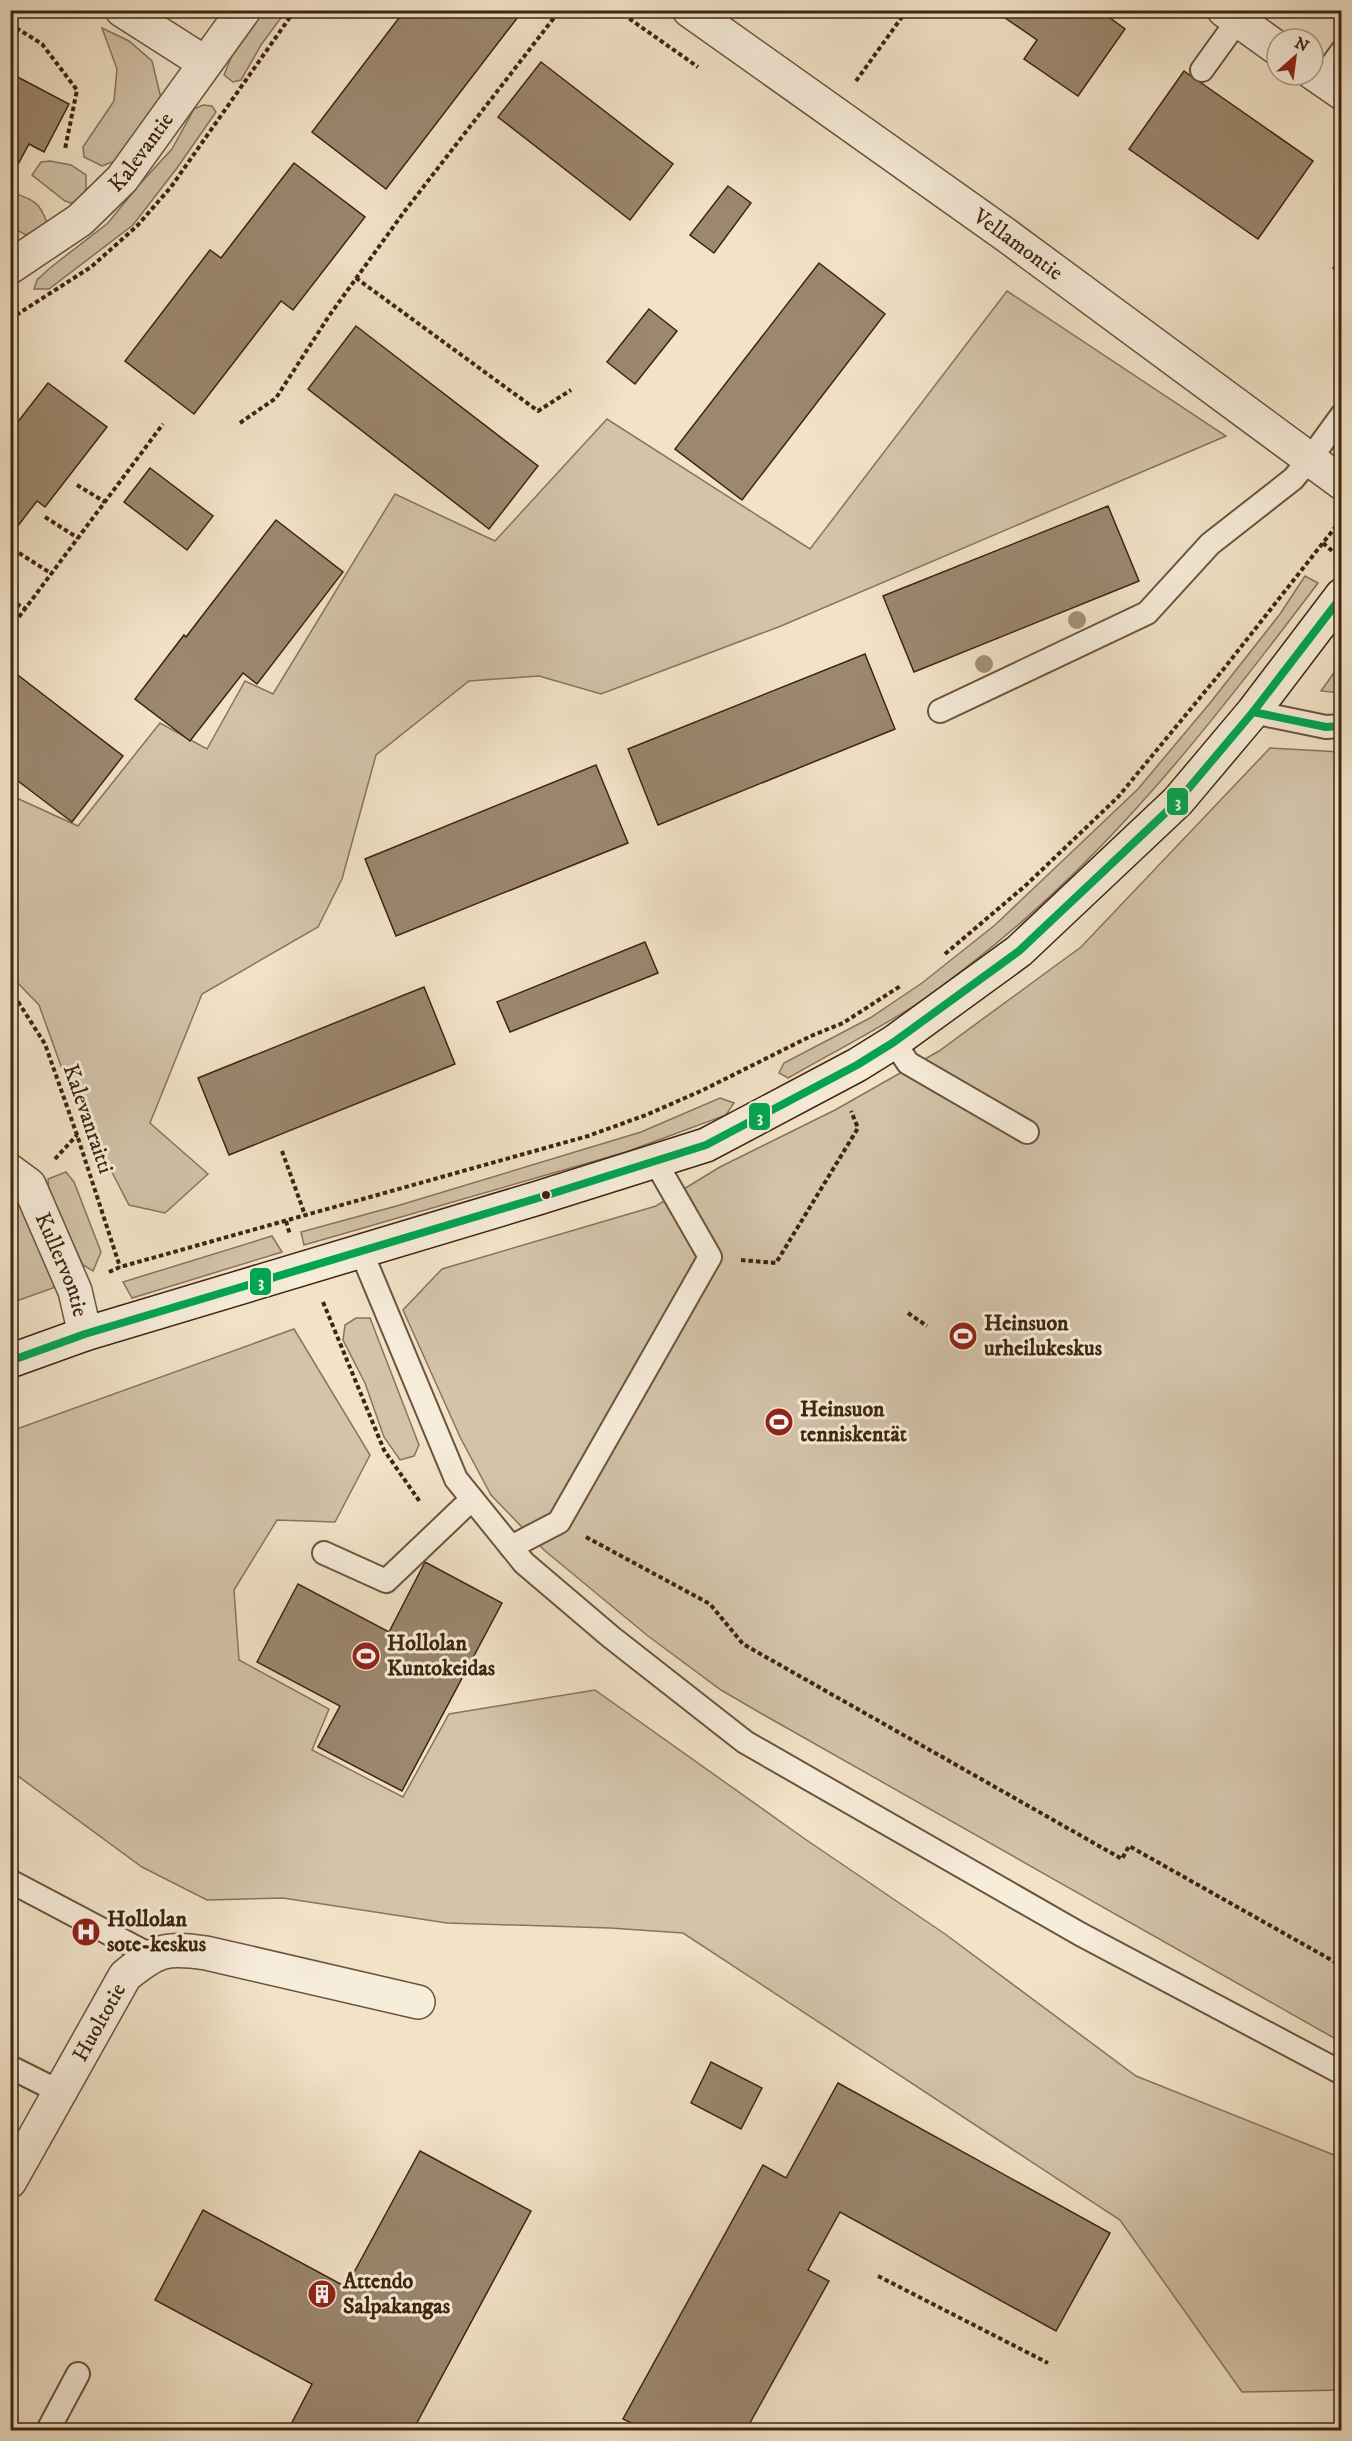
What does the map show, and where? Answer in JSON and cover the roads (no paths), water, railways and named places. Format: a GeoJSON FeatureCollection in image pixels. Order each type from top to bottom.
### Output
{"type":"FeatureCollection","features":[{"type":"Feature","properties":{"kind":"street"},"geometry":{"type":"LineString","coordinates":[[122,10],[205,63]]}},
{"type":"Feature","properties":{"kind":"street","name":"Kalevantie"},"geometry":{"type":"LineString","coordinates":[[10,267],[80,220],[122,179],[244,10]]}},
{"type":"Feature","properties":{"kind":"street","name":"Vellamontie"},"geometry":{"type":"LineString","coordinates":[[688,10],[1016,242],[1341,483]]}},
{"type":"Feature","properties":{"kind":"street"},"geometry":{"type":"LineString","coordinates":[[1231,15],[1265,39]]}},
{"type":"Feature","properties":{"kind":"street"},"geometry":{"type":"LineString","coordinates":[[10,1361],[85,1334],[706,1145],[834,1078],[894,1042],[1018,951],[1178,801],[1253,712],[1341,595]]}},
{"type":"Feature","properties":{"kind":"street","name":"Kullervontie"},"geometry":{"type":"LineString","coordinates":[[10,1171],[29,1185],[75,1291],[85,1334]]}},
{"type":"Feature","properties":{"kind":"street","name":"Huoltotie"},"geometry":{"type":"LineString","coordinates":[[10,2181],[125,1976],[150,1955],[176,1949],[206,1953],[418,2002]]}},
{"type":"Feature","properties":{"kind":"lane"},"geometry":{"type":"LineString","coordinates":[[1202,70],[1231,15]]}},
{"type":"Feature","properties":{"kind":"lane"},"geometry":{"type":"LineString","coordinates":[[1325,82],[1341,51]]}},
{"type":"Feature","properties":{"kind":"lane"},"geometry":{"type":"LineString","coordinates":[[940,711],[1147,613],[1210,544],[1293,479],[1311,459],[1341,415]]}},
{"type":"Feature","properties":{"kind":"lane"},"geometry":{"type":"LineString","coordinates":[[1253,712],[1326,727],[1341,726]]}},
{"type":"Feature","properties":{"kind":"lane"},"geometry":{"type":"LineString","coordinates":[[894,1042],[908,1064],[1027,1132]]}},
{"type":"Feature","properties":{"kind":"lane"},"geometry":{"type":"LineString","coordinates":[[512,1547],[559,1522],[710,1257],[655,1161]]}},
{"type":"Feature","properties":{"kind":"lane"},"geometry":{"type":"LineString","coordinates":[[361,1251],[456,1479],[524,1563],[611,1636],[746,1742],[1080,1934],[1341,2073]]}},
{"type":"Feature","properties":{"kind":"lane"},"geometry":{"type":"LineString","coordinates":[[324,1553],[386,1581],[472,1499]]}},
{"type":"Feature","properties":{"kind":"lane"},"geometry":{"type":"LineString","coordinates":[[10,1881],[150,1955]]}},
{"type":"Feature","properties":{"kind":"lane"},"geometry":{"type":"LineString","coordinates":[[10,2067],[60,2092]]}},
{"type":"Feature","properties":{"kind":"lane"},"geometry":{"type":"LineString","coordinates":[[48,2430],[78,2374]]}},
{"type":"Feature","properties":{"kind":"place","name":"Heinsuon urheilukeskus"},"geometry":{"type":"Point","coordinates":[963,1336]}},
{"type":"Feature","properties":{"kind":"place","name":"Heinsuon tenniskentät"},"geometry":{"type":"Point","coordinates":[779,1422]}},
{"type":"Feature","properties":{"kind":"place","name":"Hollolan Kuntokeidas"},"geometry":{"type":"Point","coordinates":[366,1656]}},
{"type":"Feature","properties":{"kind":"place","name":"Hollolan sote-keskus"},"geometry":{"type":"Point","coordinates":[86,1932]}},
{"type":"Feature","properties":{"kind":"place","name":"Attendo Salpakangas"},"geometry":{"type":"Point","coordinates":[322,2294]}}]}
